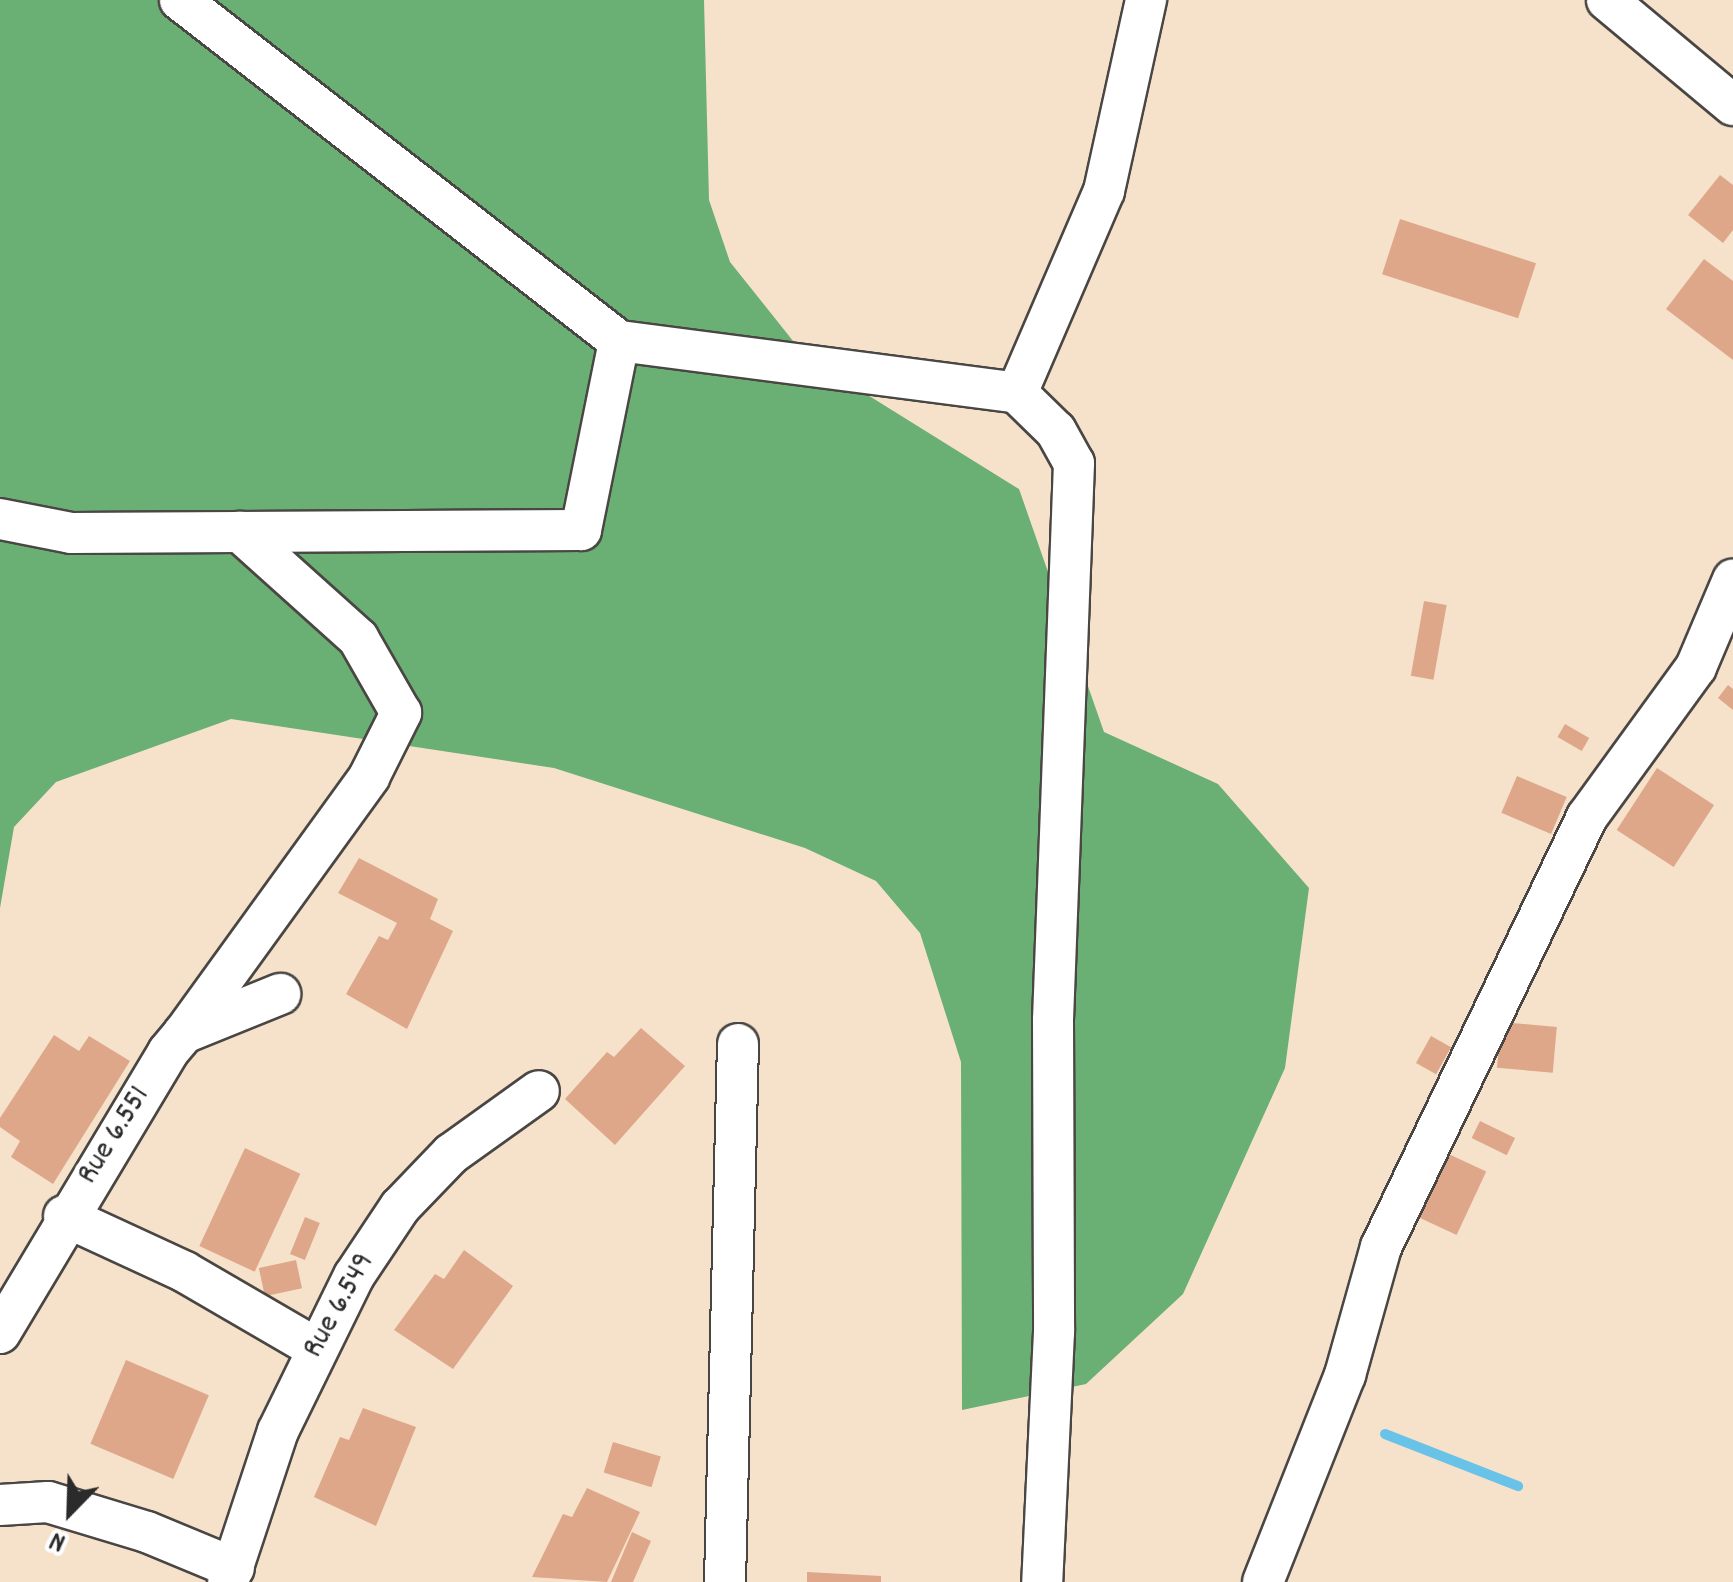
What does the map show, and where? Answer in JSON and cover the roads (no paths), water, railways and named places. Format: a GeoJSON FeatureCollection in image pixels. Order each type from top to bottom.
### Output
{"type":"FeatureCollection","features":[{"type":"Feature","properties":{"kind":"street"},"geometry":{"type":"LineString","coordinates":[[180,0],[619,341],[1017,393],[1056,431],[1074,463],[1042,1582]]}},
{"type":"Feature","properties":{"kind":"street"},"geometry":{"type":"LineString","coordinates":[[1017,393],[1104,191],[1146,0]]}},
{"type":"Feature","properties":{"kind":"street"},"geometry":{"type":"LineString","coordinates":[[1608,0],[1733,105]]}},
{"type":"Feature","properties":{"kind":"street"},"geometry":{"type":"LineString","coordinates":[[0,519],[71,533],[581,530],[619,341]]}},
{"type":"Feature","properties":{"kind":"street","name":"Rue 6.551"},"geometry":{"type":"LineString","coordinates":[[0,1333],[64,1216],[184,1033],[369,777],[401,713],[358,638],[240,532]]}},
{"type":"Feature","properties":{"kind":"street"},"geometry":{"type":"LineString","coordinates":[[1263,1582],[1345,1375],[1381,1247],[1587,817],[1696,667],[1733,580]]}},
{"type":"Feature","properties":{"kind":"street"},"geometry":{"type":"LineString","coordinates":[[184,1033],[280,994]]}},
{"type":"Feature","properties":{"kind":"street"},"geometry":{"type":"LineString","coordinates":[[724,1582],[738,1044]]}},
{"type":"Feature","properties":{"kind":"street","name":"Rue 6.549"},"geometry":{"type":"LineString","coordinates":[[231,1575],[278,1430],[314,1347],[400,1207],[483,1127],[540,1090]]}},
{"type":"Feature","properties":{"kind":"street"},"geometry":{"type":"LineString","coordinates":[[64,1216],[186,1272],[314,1347]]}},
{"type":"Feature","properties":{"kind":"street"},"geometry":{"type":"LineString","coordinates":[[0,1505],[48,1502],[147,1532],[231,1575]]}},
{"type":"Feature","properties":{"kind":"waterway"},"geometry":{"type":"LineString","coordinates":[[1385,1434],[1518,1486]]}}]}
